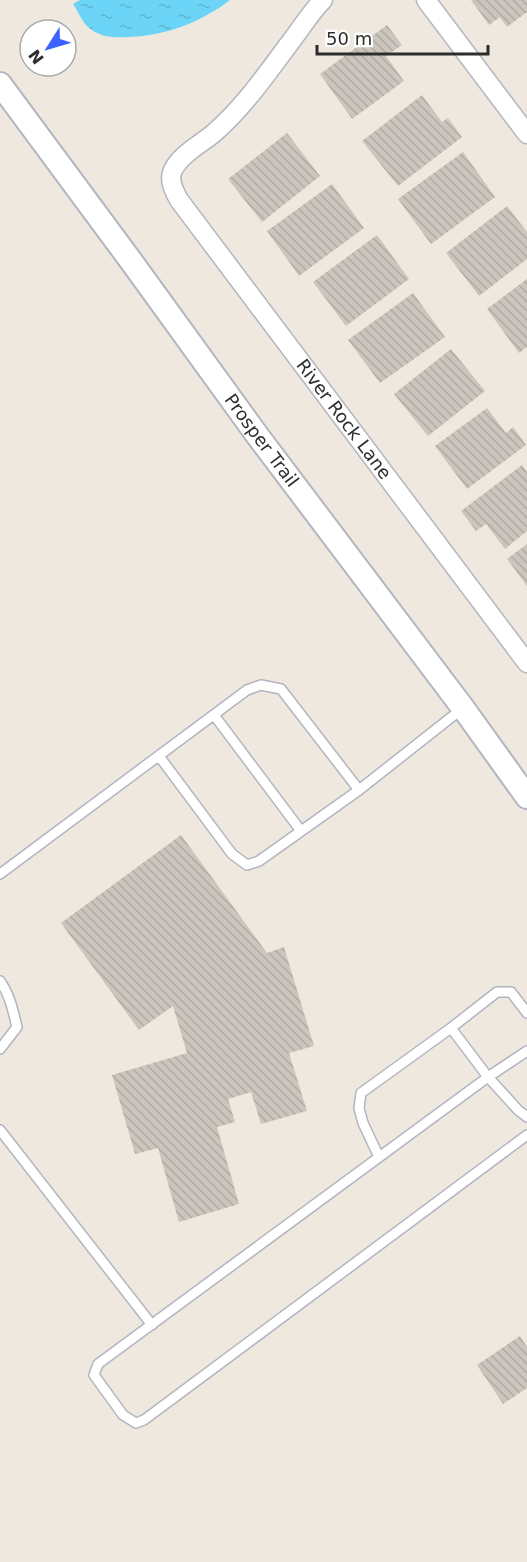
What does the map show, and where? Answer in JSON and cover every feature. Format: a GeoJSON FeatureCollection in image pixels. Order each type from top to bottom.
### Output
{"type":"FeatureCollection","features":[{"type":"Feature","properties":{"kind":"street","name":"River Rock Lane"},"geometry":{"type":"LineString","coordinates":[[323,0],[231,118],[180,159],[170,177],[173,188],[179,200],[527,663]]}},
{"type":"Feature","properties":{"kind":"street"},"geometry":{"type":"LineString","coordinates":[[426,0],[527,134]]}},
{"type":"Feature","properties":{"kind":"street","name":"Prosper Trail"},"geometry":{"type":"LineString","coordinates":[[0,84],[132,261],[257,435],[464,708],[527,796]]}},
{"type":"Feature","properties":{"kind":"lane"},"geometry":{"type":"LineString","coordinates":[[0,874],[247,690],[261,685],[280,689],[359,790]]}},
{"type":"Feature","properties":{"kind":"lane"},"geometry":{"type":"LineString","coordinates":[[159,756],[232,854],[247,865],[259,861],[359,790],[464,708]]}},
{"type":"Feature","properties":{"kind":"lane"},"geometry":{"type":"LineString","coordinates":[[214,715],[301,831]]}},
{"type":"Feature","properties":{"kind":"lane"},"geometry":{"type":"LineString","coordinates":[[0,981],[13,1009],[16,1027],[0,1049]]}},
{"type":"Feature","properties":{"kind":"lane"},"geometry":{"type":"LineString","coordinates":[[380,1157],[363,1123],[359,1108],[361,1093],[497,992],[511,992],[527,1013]]}},
{"type":"Feature","properties":{"kind":"lane"},"geometry":{"type":"LineString","coordinates":[[451,1028],[488,1077],[527,1117]]}},
{"type":"Feature","properties":{"kind":"lane"},"geometry":{"type":"LineString","coordinates":[[527,1051],[488,1077],[98,1364],[94,1375],[123,1415],[136,1423],[144,1420],[527,1135]]}},
{"type":"Feature","properties":{"kind":"lane"},"geometry":{"type":"LineString","coordinates":[[0,1130],[152,1325]]}},
{"type":"Feature","properties":{"kind":"water"},"geometry":{"type":"Polygon","coordinates":[[[80,0],[230,0],[182,27],[141,36],[111,37],[101,35],[88,27],[73,4],[80,0]]]}},
{"type":"Feature","properties":{"kind":"building"},"geometry":{"type":"Polygon","coordinates":[[[471,0],[527,0],[527,12],[507,27],[500,17],[489,25],[471,0]]]}},
{"type":"Feature","properties":{"kind":"building"},"geometry":{"type":"Polygon","coordinates":[[[387,25],[402,45],[386,56],[404,81],[352,119],[320,74],[387,25]]]}},
{"type":"Feature","properties":{"kind":"building"},"geometry":{"type":"Polygon","coordinates":[[[422,95],[442,122],[448,118],[462,137],[398,186],[362,141],[422,95]]]}},
{"type":"Feature","properties":{"kind":"building"},"geometry":{"type":"Polygon","coordinates":[[[287,133],[320,176],[262,222],[228,179],[287,133]]]}},
{"type":"Feature","properties":{"kind":"building"},"geometry":{"type":"Polygon","coordinates":[[[463,152],[495,197],[431,244],[398,199],[463,152]]]}},
{"type":"Feature","properties":{"kind":"building"},"geometry":{"type":"Polygon","coordinates":[[[332,184],[364,228],[299,276],[267,231],[332,184]]]}},
{"type":"Feature","properties":{"kind":"building"},"geometry":{"type":"Polygon","coordinates":[[[507,206],[527,232],[527,259],[479,296],[446,253],[507,206]]]}},
{"type":"Feature","properties":{"kind":"building"},"geometry":{"type":"Polygon","coordinates":[[[377,235],[409,279],[346,326],[313,282],[377,235]]]}},
{"type":"Feature","properties":{"kind":"building"},"geometry":{"type":"Polygon","coordinates":[[[527,279],[527,347],[519,353],[487,309],[527,279]]]}},
{"type":"Feature","properties":{"kind":"building"},"geometry":{"type":"Polygon","coordinates":[[[413,293],[445,337],[380,383],[348,340],[413,293]]]}},
{"type":"Feature","properties":{"kind":"building"},"geometry":{"type":"Polygon","coordinates":[[[451,349],[485,391],[428,436],[394,394],[451,349]]]}},
{"type":"Feature","properties":{"kind":"building"},"geometry":{"type":"Polygon","coordinates":[[[487,408],[506,433],[513,427],[526,445],[467,489],[435,446],[487,408]]]}},
{"type":"Feature","properties":{"kind":"building"},"geometry":{"type":"Polygon","coordinates":[[[522,465],[527,472],[527,531],[505,549],[486,524],[476,531],[461,511],[522,465]]]}},
{"type":"Feature","properties":{"kind":"building"},"geometry":{"type":"Polygon","coordinates":[[[527,544],[527,586],[507,559],[527,544]]]}},
{"type":"Feature","properties":{"kind":"building"},"geometry":{"type":"Polygon","coordinates":[[[181,835],[267,953],[284,947],[314,1046],[289,1053],[307,1111],[261,1124],[251,1092],[228,1099],[235,1122],[217,1127],[239,1204],[179,1222],[158,1148],[135,1154],[112,1075],[187,1053],[173,1006],[139,1030],[61,923],[181,835]]]}},
{"type":"Feature","properties":{"kind":"building"},"geometry":{"type":"Polygon","coordinates":[[[520,1336],[527,1347],[527,1388],[503,1404],[477,1365],[520,1336]]]}}]}
